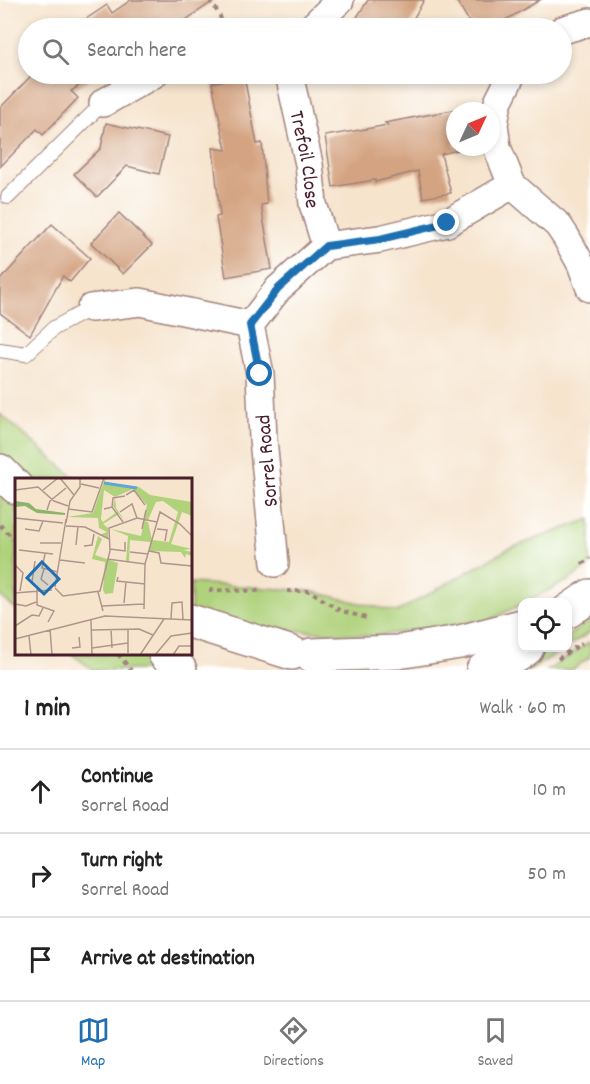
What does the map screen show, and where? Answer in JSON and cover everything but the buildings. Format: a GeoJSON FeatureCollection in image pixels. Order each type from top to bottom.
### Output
{"type":"FeatureCollection","features":[{"type":"Feature","properties":{"kind":"street"},"geometry":{"type":"LineString","coordinates":[[321,18],[340,0]]}},
{"type":"Feature","properties":{"kind":"street"},"geometry":{"type":"LineString","coordinates":[[572,27],[590,22]]}},
{"type":"Feature","properties":{"kind":"street"},"geometry":{"type":"LineString","coordinates":[[103,103],[136,84]]}},
{"type":"Feature","properties":{"kind":"street","name":"Trefoil Close"},"geometry":{"type":"LineString","coordinates":[[291,84],[309,164],[313,204],[326,246]]}},
{"type":"Feature","properties":{"kind":"street"},"geometry":{"type":"LineString","coordinates":[[507,84],[498,102],[494,124],[497,147],[512,185],[558,225],[581,264],[590,288]]}},
{"type":"Feature","properties":{"kind":"street"},"geometry":{"type":"LineString","coordinates":[[91,308],[141,302],[250,325],[278,289],[326,246],[380,239],[447,223],[512,185]]}},
{"type":"Feature","properties":{"kind":"street","name":"Sorrel Road"},"geometry":{"type":"LineString","coordinates":[[250,325],[260,374],[263,439],[275,563]]}},
{"type":"Feature","properties":{"kind":"street"},"geometry":{"type":"LineString","coordinates":[[0,471],[15,486]]}},
{"type":"Feature","properties":{"kind":"street"},"geometry":{"type":"LineString","coordinates":[[572,608],[590,596]]}},
{"type":"Feature","properties":{"kind":"street"},"geometry":{"type":"LineString","coordinates":[[192,622],[312,659]]}},
{"type":"Feature","properties":{"kind":"street"},"geometry":{"type":"LineString","coordinates":[[253,670],[266,660],[278,655],[312,659],[408,650],[460,642],[518,627]]}},
{"type":"Feature","properties":{"kind":"street"},"geometry":{"type":"LineString","coordinates":[[483,670],[521,652]]}},
{"type":"Feature","properties":{"kind":"street"},"geometry":{"type":"LineString","coordinates":[[166,655],[180,670]]}},
{"type":"Feature","properties":{"kind":"lane"},"geometry":{"type":"LineString","coordinates":[[8,197],[103,103]]}},
{"type":"Feature","properties":{"kind":"lane"},"geometry":{"type":"LineString","coordinates":[[0,350],[26,354],[54,328],[91,308]]}},
{"type":"Feature","properties":{"kind":"path"},"geometry":{"type":"LineString","coordinates":[[210,0],[221,18]]}},
{"type":"Feature","properties":{"kind":"path"},"geometry":{"type":"LineString","coordinates":[[0,525],[15,540]]}},
{"type":"Feature","properties":{"kind":"path"},"geometry":{"type":"LineString","coordinates":[[201,589],[270,591]]}},
{"type":"Feature","properties":{"kind":"path"},"geometry":{"type":"LineString","coordinates":[[279,591],[310,591],[339,610],[374,620]]}},
{"type":"Feature","properties":{"kind":"path"},"geometry":{"type":"LineString","coordinates":[[556,660],[585,641]]}},
{"type":"Feature","properties":{"kind":"path"},"geometry":{"type":"LineString","coordinates":[[119,655],[131,670]]}},
{"type":"Feature","properties":{"kind":"green space"},"geometry":{"type":"Polygon","coordinates":[[[0,414],[75,478],[15,478],[15,608],[0,596],[0,414]]]}},
{"type":"Feature","properties":{"kind":"green space"},"geometry":{"type":"Polygon","coordinates":[[[590,519],[590,565],[569,580],[533,598],[518,598],[518,606],[490,620],[373,636],[249,627],[192,613],[192,583],[310,591],[397,612],[508,549],[590,519]]]}},
{"type":"Feature","properties":{"kind":"green space"},"geometry":{"type":"Polygon","coordinates":[[[590,620],[590,632],[572,643],[572,633],[590,620]]]}},
{"type":"Feature","properties":{"kind":"green space"},"geometry":{"type":"Polygon","coordinates":[[[590,642],[590,657],[572,670],[548,670],[590,642]]]}},
{"type":"Feature","properties":{"kind":"green space"},"geometry":{"type":"Polygon","coordinates":[[[542,652],[559,652],[531,670],[508,670],[542,652]]]}},
{"type":"Feature","properties":{"kind":"green space"},"geometry":{"type":"Polygon","coordinates":[[[73,655],[156,655],[164,670],[93,670],[73,655]]]}},
{"type":"Feature","properties":{"kind":"route"},"geometry":{"type":"LineString","coordinates":[[260,374],[250,325],[278,289],[326,246],[380,239],[447,223]]}}]}
